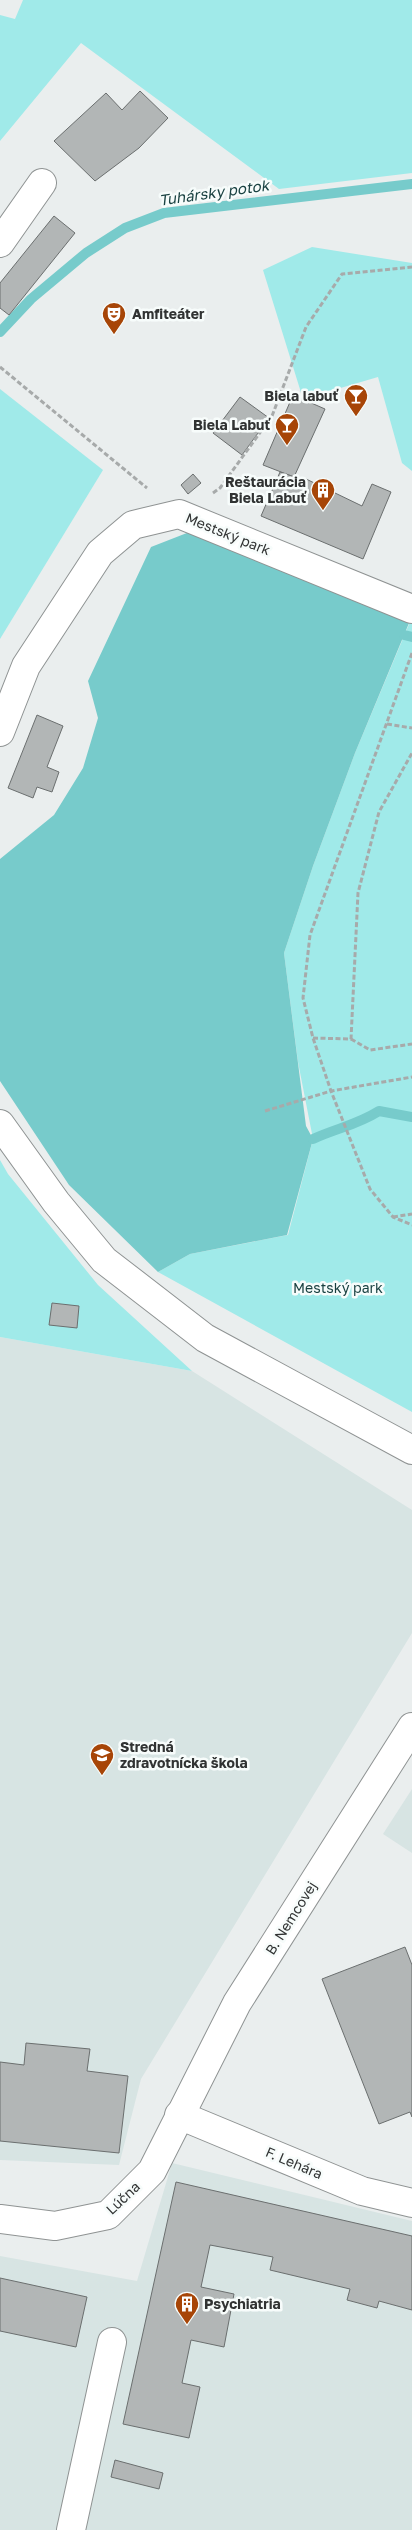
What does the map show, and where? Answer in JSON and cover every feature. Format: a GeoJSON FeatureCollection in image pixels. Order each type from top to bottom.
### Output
{"type":"FeatureCollection","features":[{"type":"Feature","properties":{"kind":"street"},"geometry":{"type":"LineString","coordinates":[[0,244],[42,183]]}},
{"type":"Feature","properties":{"kind":"street","name":"Mestský park"},"geometry":{"type":"LineString","coordinates":[[0,732],[26,666],[100,553],[133,526],[178,514],[412,609]]}},
{"type":"Feature","properties":{"kind":"street"},"geometry":{"type":"LineString","coordinates":[[0,1124],[56,1202],[104,1260],[205,1338],[412,1450]]}},
{"type":"Feature","properties":{"kind":"street","name":"B. Nemcovej"},"geometry":{"type":"LineString","coordinates":[[179,2115],[237,2003],[412,1727]]}},
{"type":"Feature","properties":{"kind":"street","name":"F. Lehára"},"geometry":{"type":"LineString","coordinates":[[179,2115],[362,2191],[412,2203]]}},
{"type":"Feature","properties":{"kind":"street","name":"Lúčna"},"geometry":{"type":"LineString","coordinates":[[0,2219],[55,2226],[108,2215],[152,2171],[179,2115]]}},
{"type":"Feature","properties":{"kind":"street"},"geometry":{"type":"LineString","coordinates":[[71,2530],[112,2342]]}},
{"type":"Feature","properties":{"kind":"path"},"geometry":{"type":"LineString","coordinates":[[0,368],[178,514],[220,488],[272,416],[306,327],[342,274],[412,267]]}},
{"type":"Feature","properties":{"kind":"path"},"geometry":{"type":"LineString","coordinates":[[412,653],[310,936],[303,998],[313,1038],[331,1091],[370,1189],[393,1217],[412,1225]]}},
{"type":"Feature","properties":{"kind":"path"},"geometry":{"type":"LineString","coordinates":[[387,724],[412,728]]}},
{"type":"Feature","properties":{"kind":"path"},"geometry":{"type":"LineString","coordinates":[[350,1039],[358,893],[379,812],[412,754]]}},
{"type":"Feature","properties":{"kind":"path"},"geometry":{"type":"LineString","coordinates":[[313,1038],[350,1039],[370,1050],[412,1044]]}},
{"type":"Feature","properties":{"kind":"path"},"geometry":{"type":"LineString","coordinates":[[265,1111],[331,1091],[412,1077]]}},
{"type":"Feature","properties":{"kind":"path"},"geometry":{"type":"LineString","coordinates":[[393,1217],[412,1214]]}},
{"type":"Feature","properties":{"kind":"shaded area"},"geometry":{"type":"Polygon","coordinates":[[[192,531],[409,623],[355,753],[313,866],[284,953],[306,1126],[313,1139],[287,1235],[190,1254],[158,1272],[69,1185],[0,1081],[0,859],[54,815],[83,768],[98,718],[88,681],[151,547],[192,531]]]}},
{"type":"Feature","properties":{"kind":"shaded area"},"geometry":{"type":"Polygon","coordinates":[[[0,1337],[192,1371],[412,1510],[412,1633],[141,2079],[119,2165],[0,2160],[0,1337]]]}},
{"type":"Feature","properties":{"kind":"shaded area"},"geometry":{"type":"Polygon","coordinates":[[[412,1789],[412,1853],[383,1834],[412,1789]]]}},
{"type":"Feature","properties":{"kind":"shaded area"},"geometry":{"type":"Polygon","coordinates":[[[172,2163],[412,2221],[412,2530],[0,2530],[0,2256],[137,2281],[172,2163]]]}},
{"type":"Feature","properties":{"kind":"green space"},"geometry":{"type":"Polygon","coordinates":[[[23,0],[412,0],[412,173],[279,189],[81,43],[0,141],[0,15],[15,19],[23,0]]]}},
{"type":"Feature","properties":{"kind":"green space"},"geometry":{"type":"Polygon","coordinates":[[[312,247],[412,263],[412,471],[402,463],[378,377],[303,399],[263,270],[312,247]]]}},
{"type":"Feature","properties":{"kind":"green space"},"geometry":{"type":"Polygon","coordinates":[[[0,389],[103,470],[0,639],[0,389]]]}},
{"type":"Feature","properties":{"kind":"green space","name":"Mestský park"},"geometry":{"type":"Polygon","coordinates":[[[412,617],[412,1412],[158,1272],[190,1254],[288,1235],[313,1139],[298,1062],[284,953],[313,866],[355,753],[412,617]]]}},
{"type":"Feature","properties":{"kind":"green space"},"geometry":{"type":"Polygon","coordinates":[[[0,1160],[8,1174],[98,1285],[192,1371],[0,1337],[0,1160]]]}},
{"type":"Feature","properties":{"kind":"building"},"geometry":{"type":"Polygon","coordinates":[[[140,91],[168,118],[139,148],[95,181],[54,141],[106,93],[122,110],[140,91]]]}},
{"type":"Feature","properties":{"kind":"building"},"geometry":{"type":"Polygon","coordinates":[[[54,216],[75,233],[9,315],[0,308],[0,283],[54,216]]]}},
{"type":"Feature","properties":{"kind":"building"},"geometry":{"type":"Polygon","coordinates":[[[293,395],[325,409],[294,477],[263,465],[293,395]]]}},
{"type":"Feature","properties":{"kind":"building"},"geometry":{"type":"Polygon","coordinates":[[[240,397],[269,418],[242,455],[213,433],[240,397]]]}},
{"type":"Feature","properties":{"kind":"building","name":"Reštaurácia Biela Labuť"},"geometry":{"type":"Polygon","coordinates":[[[280,472],[303,480],[304,478],[362,506],[372,484],[391,492],[363,559],[261,516],[280,472]]]}},
{"type":"Feature","properties":{"kind":"building"},"geometry":{"type":"Polygon","coordinates":[[[193,474],[201,483],[188,494],[181,485],[193,474]]]}},
{"type":"Feature","properties":{"kind":"building"},"geometry":{"type":"Polygon","coordinates":[[[37,715],[63,726],[47,767],[59,772],[52,792],[37,787],[33,798],[8,788],[37,715]]]}},
{"type":"Feature","properties":{"kind":"building"},"geometry":{"type":"Polygon","coordinates":[[[52,1303],[79,1306],[77,1328],[49,1325],[52,1303]]]}},
{"type":"Feature","properties":{"kind":"building"},"geometry":{"type":"Polygon","coordinates":[[[405,1947],[412,1965],[412,2117],[410,2112],[379,2124],[322,1979],[405,1947]]]}},
{"type":"Feature","properties":{"kind":"building"},"geometry":{"type":"Polygon","coordinates":[[[26,2043],[90,2049],[87,2071],[128,2076],[119,2153],[0,2141],[0,2062],[24,2065],[26,2043]]]}},
{"type":"Feature","properties":{"kind":"building","name":"Psychiatria"},"geometry":{"type":"Polygon","coordinates":[[[176,2182],[412,2236],[412,2310],[379,2301],[377,2308],[347,2300],[350,2289],[270,2270],[273,2257],[210,2245],[201,2287],[234,2294],[224,2347],[191,2340],[182,2383],[200,2387],[189,2438],[123,2424],[176,2182]]]}},
{"type":"Feature","properties":{"kind":"building"},"geometry":{"type":"Polygon","coordinates":[[[0,2278],[87,2297],[76,2347],[0,2331],[0,2278]]]}},
{"type":"Feature","properties":{"kind":"building"},"geometry":{"type":"Polygon","coordinates":[[[115,2460],[163,2473],[159,2489],[111,2477],[115,2460]]]}},
{"type":"Feature","properties":{"kind":"waterway","name":"Tuhársky potok"},"geometry":{"type":"LineString","coordinates":[[0,332],[31,299],[86,253],[125,228],[164,213],[412,184]]}},
{"type":"Feature","properties":{"kind":"waterway"},"geometry":{"type":"LineString","coordinates":[[404,635],[412,637]]}},
{"type":"Feature","properties":{"kind":"waterway"},"geometry":{"type":"LineString","coordinates":[[313,1139],[363,1120],[379,1111],[412,1117]]}},
{"type":"Feature","properties":{"kind":"place","name":"Amfiteáter"},"geometry":{"type":"Point","coordinates":[114,335]}},
{"type":"Feature","properties":{"kind":"place","name":"Biela labuť"},"geometry":{"type":"Point","coordinates":[356,417]}},
{"type":"Feature","properties":{"kind":"place","name":"Biela Labuť"},"geometry":{"type":"Point","coordinates":[287,446]}},
{"type":"Feature","properties":{"kind":"place","name":"Reštaurácia Biela Labuť"},"geometry":{"type":"Point","coordinates":[323,511]}},
{"type":"Feature","properties":{"kind":"place","name":"Stredná zdravotnícka škola"},"geometry":{"type":"Point","coordinates":[102,1776]}},
{"type":"Feature","properties":{"kind":"place","name":"Psychiatria"},"geometry":{"type":"Point","coordinates":[187,2325]}}]}
